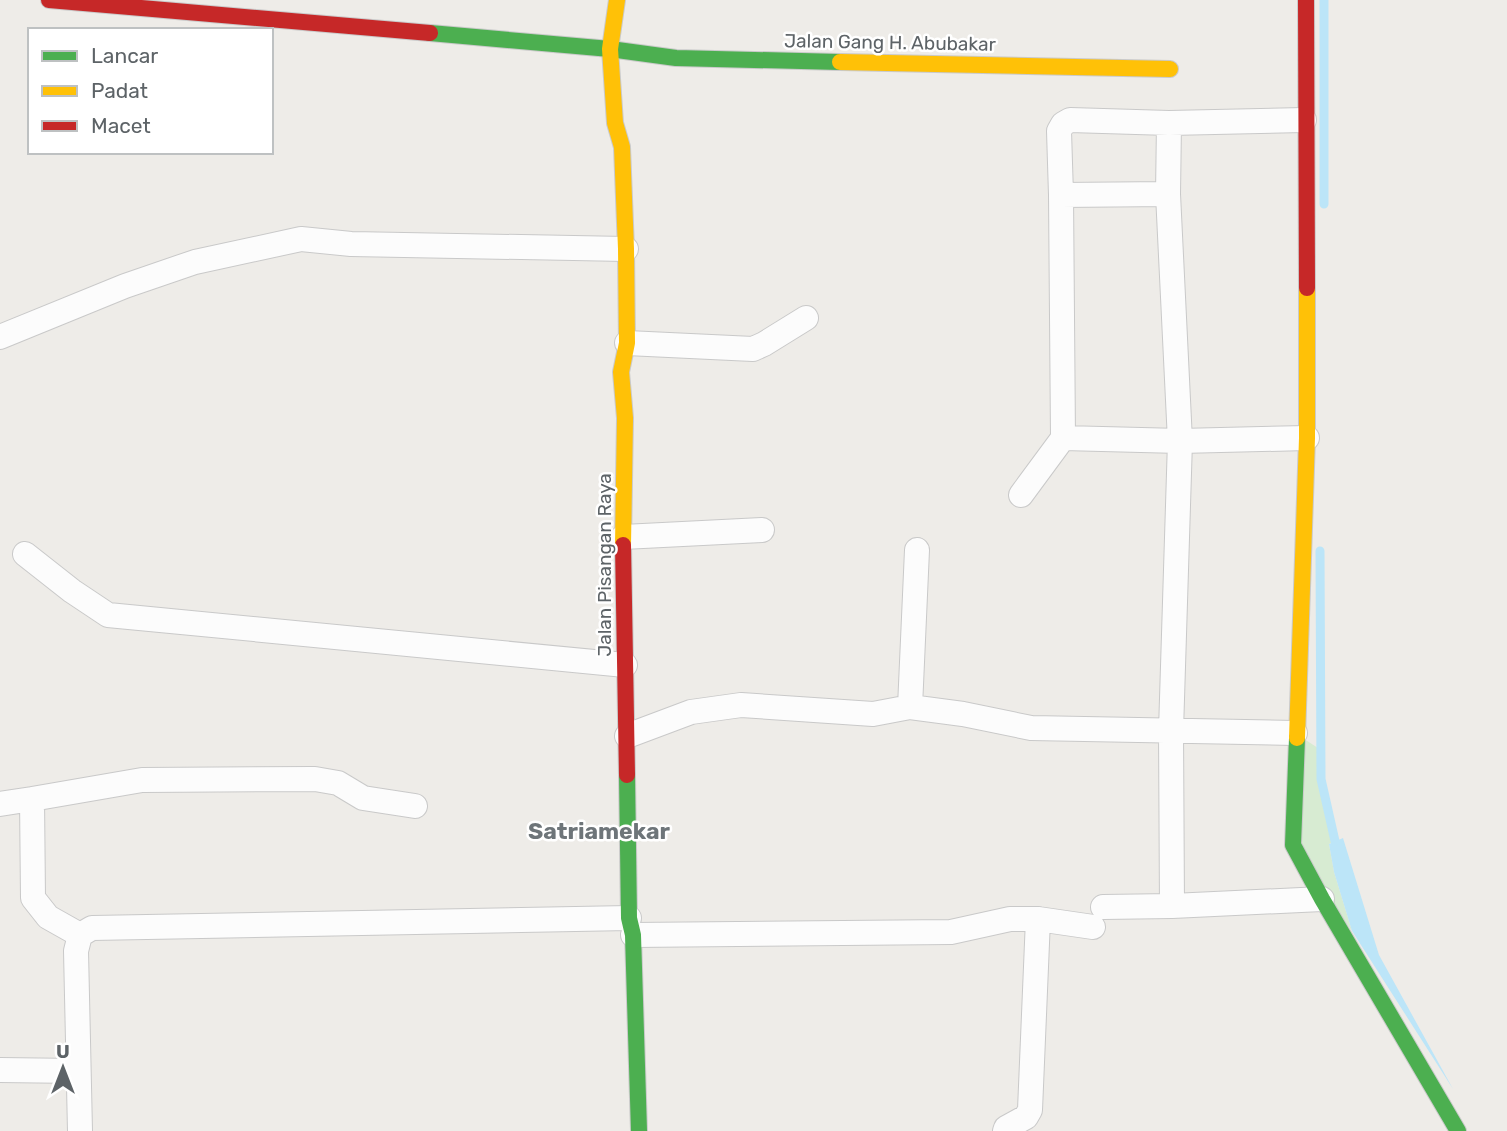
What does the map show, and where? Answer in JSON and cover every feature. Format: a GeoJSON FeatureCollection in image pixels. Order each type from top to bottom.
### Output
{"type":"FeatureCollection","features":[{"type":"Feature","properties":{"kind":"street","name":"Jalan Gang H. Abubakar"},"geometry":{"type":"LineString","coordinates":[[49,0],[610,49],[676,58],[1170,69]]}},
{"type":"Feature","properties":{"kind":"street","name":"Jalan Pisangan Raya"},"geometry":{"type":"LineString","coordinates":[[617,0],[610,49],[615,123],[622,147],[626,248],[627,342],[621,372],[625,418],[623,537],[631,927],[639,1131]]}},
{"type":"Feature","properties":{"kind":"street"},"geometry":{"type":"LineString","coordinates":[[1306,0],[1304,120],[1307,438],[1293,845],[1321,899],[1458,1131]]}},
{"type":"Feature","properties":{"kind":"street"},"geometry":{"type":"LineString","coordinates":[[1021,495],[1063,438],[1059,131],[1063,124],[1070,120],[1169,123],[1304,120]]}},
{"type":"Feature","properties":{"kind":"street"},"geometry":{"type":"LineString","coordinates":[[1169,123],[1168,194],[1180,441],[1171,732],[1172,906]]}},
{"type":"Feature","properties":{"kind":"street"},"geometry":{"type":"LineString","coordinates":[[1061,195],[1168,194]]}},
{"type":"Feature","properties":{"kind":"street"},"geometry":{"type":"LineString","coordinates":[[0,337],[125,286],[195,262],[301,239],[351,244],[626,248]]}},
{"type":"Feature","properties":{"kind":"street"},"geometry":{"type":"LineString","coordinates":[[627,342],[753,349],[806,318]]}},
{"type":"Feature","properties":{"kind":"street"},"geometry":{"type":"LineString","coordinates":[[1063,438],[1180,441],[1307,438]]}},
{"type":"Feature","properties":{"kind":"street"},"geometry":{"type":"LineString","coordinates":[[623,537],[762,530]]}},
{"type":"Feature","properties":{"kind":"street"},"geometry":{"type":"LineString","coordinates":[[910,707],[917,550]]}},
{"type":"Feature","properties":{"kind":"street"},"geometry":{"type":"LineString","coordinates":[[25,554],[108,615],[625,665]]}},
{"type":"Feature","properties":{"kind":"street"},"geometry":{"type":"LineString","coordinates":[[627,736],[691,712],[741,705],[873,714],[910,707],[1031,728],[1295,733]]}},
{"type":"Feature","properties":{"kind":"street"},"geometry":{"type":"LineString","coordinates":[[0,804],[142,780],[315,779],[338,783],[363,798],[415,806]]}},
{"type":"Feature","properties":{"kind":"street"},"geometry":{"type":"LineString","coordinates":[[32,799],[33,898],[48,917],[80,935]]}},
{"type":"Feature","properties":{"kind":"street"},"geometry":{"type":"LineString","coordinates":[[80,1131],[75,964],[80,935],[92,928],[631,927],[951,932],[1010,919],[1098,917],[1172,906],[1321,899]]}},
{"type":"Feature","properties":{"kind":"street"},"geometry":{"type":"LineString","coordinates":[[1005,1131],[1026,1117],[1030,1110],[1038,919]]}},
{"type":"Feature","properties":{"kind":"street"},"geometry":{"type":"LineString","coordinates":[[0,1070],[77,1071]]}},
{"type":"Feature","properties":{"kind":"green space"},"geometry":{"type":"Polygon","coordinates":[[[1295,733],[1321,750],[1321,779],[1335,841],[1329,844],[1334,872],[1352,931],[1293,845],[1295,733]]]}},
{"type":"Feature","properties":{"kind":"water"},"geometry":{"type":"Polygon","coordinates":[[[1343,838],[1379,955],[1453,1089],[1352,931],[1334,872],[1329,844],[1343,838]]]}},
{"type":"Feature","properties":{"kind":"waterway"},"geometry":{"type":"LineString","coordinates":[[1324,0],[1324,204]]}},
{"type":"Feature","properties":{"kind":"waterway"},"geometry":{"type":"LineString","coordinates":[[1320,551],[1321,779],[1335,841]]}},
{"type":"Feature","properties":{"kind":"traffic: fast"},"geometry":{"type":"LineString","coordinates":[[430,33],[610,49],[676,58],[840,62]]}},
{"type":"Feature","properties":{"kind":"traffic: fast"},"geometry":{"type":"LineString","coordinates":[[1297,738],[1293,845],[1458,1131]]}},
{"type":"Feature","properties":{"kind":"traffic: fast"},"geometry":{"type":"LineString","coordinates":[[627,775],[629,918],[633,935],[639,1131]]}},
{"type":"Feature","properties":{"kind":"traffic: slow"},"geometry":{"type":"LineString","coordinates":[[617,0],[610,49],[615,123],[622,147],[626,249],[627,343],[621,372],[625,418],[623,545]]}},
{"type":"Feature","properties":{"kind":"traffic: slow"},"geometry":{"type":"LineString","coordinates":[[840,62],[1170,69]]}},
{"type":"Feature","properties":{"kind":"traffic: slow"},"geometry":{"type":"LineString","coordinates":[[1297,738],[1307,438],[1307,288]]}},
{"type":"Feature","properties":{"kind":"traffic: jam"},"geometry":{"type":"LineString","coordinates":[[49,0],[430,33]]}},
{"type":"Feature","properties":{"kind":"traffic: jam"},"geometry":{"type":"LineString","coordinates":[[1306,0],[1307,288]]}},
{"type":"Feature","properties":{"kind":"traffic: jam"},"geometry":{"type":"LineString","coordinates":[[623,545],[627,775]]}},
{"type":"Feature","properties":{"kind":"district","name":"Satriamekar"},"geometry":{"type":"Point","coordinates":[599,831]}}]}
